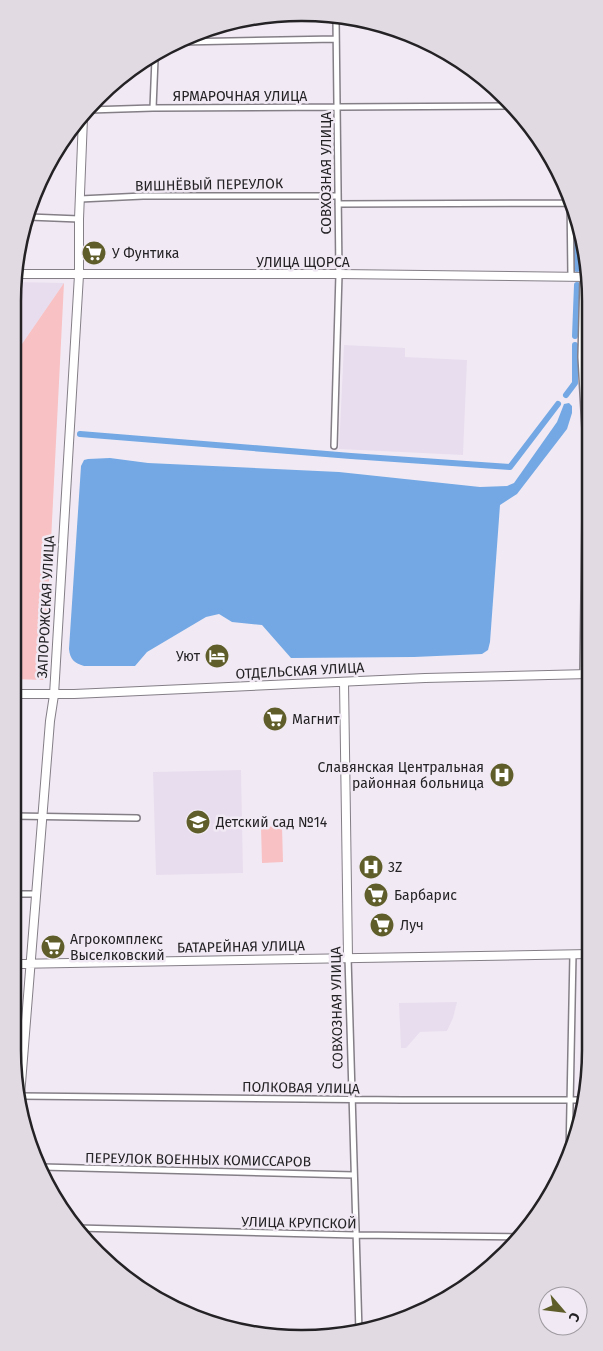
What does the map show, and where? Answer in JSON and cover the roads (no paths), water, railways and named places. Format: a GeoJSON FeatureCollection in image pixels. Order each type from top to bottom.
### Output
{"type":"FeatureCollection","features":[{"type":"Feature","properties":{"kind":"street","name":"СОВХОЗНАЯ УЛИЦА"},"geometry":{"type":"LineString","coordinates":[[334,446],[339,274],[336,24]]}},
{"type":"Feature","properties":{"kind":"street"},"geometry":{"type":"LineString","coordinates":[[197,42],[336,39]]}},
{"type":"Feature","properties":{"kind":"street"},"geometry":{"type":"LineString","coordinates":[[154,108],[155,63]]}},
{"type":"Feature","properties":{"kind":"street","name":"ЯРМАРОЧНАЯ УЛИЦА"},"geometry":{"type":"LineString","coordinates":[[97,110],[503,106]]}},
{"type":"Feature","properties":{"kind":"street","name":"ЗАПОРОЖСКАЯ УЛИЦА"},"geometry":{"type":"LineString","coordinates":[[22,1069],[50,721],[54,695],[79,275],[83,127]]}},
{"type":"Feature","properties":{"kind":"street","name":"ВИШНЁВЫЙ ПЕРЕУЛОК"},"geometry":{"type":"LineString","coordinates":[[80,199],[153,196],[338,196]]}},
{"type":"Feature","properties":{"kind":"street"},"geometry":{"type":"LineString","coordinates":[[338,204],[564,203]]}},
{"type":"Feature","properties":{"kind":"street"},"geometry":{"type":"LineString","coordinates":[[34,218],[79,218]]}},
{"type":"Feature","properties":{"kind":"street"},"geometry":{"type":"LineString","coordinates":[[570,223],[571,276]]}},
{"type":"Feature","properties":{"kind":"street","name":"УЛИЦА ЩОРСА"},"geometry":{"type":"LineString","coordinates":[[23,274],[339,274],[580,277]]}},
{"type":"Feature","properties":{"kind":"street"},"geometry":{"type":"LineString","coordinates":[[582,337],[582,372]]}},
{"type":"Feature","properties":{"kind":"street","name":"ОТДЕЛЬСКАЯ УЛИЦА"},"geometry":{"type":"LineString","coordinates":[[21,694],[54,695],[344,682],[582,674]]}},
{"type":"Feature","properties":{"kind":"street","name":"СОВХОЗНАЯ УЛИЦА"},"geometry":{"type":"LineString","coordinates":[[344,682],[348,957],[360,1323]]}},
{"type":"Feature","properties":{"kind":"street"},"geometry":{"type":"LineString","coordinates":[[21,816],[137,818]]}},
{"type":"Feature","properties":{"kind":"street"},"geometry":{"type":"LineString","coordinates":[[21,894],[36,894]]}},
{"type":"Feature","properties":{"kind":"street"},"geometry":{"type":"LineString","coordinates":[[570,1129],[573,954]]}},
{"type":"Feature","properties":{"kind":"street","name":"БАТАРЕЙНАЯ УЛИЦА"},"geometry":{"type":"LineString","coordinates":[[21,964],[582,954]]}},
{"type":"Feature","properties":{"kind":"street","name":"ПОЛКОВАЯ УЛИЦА"},"geometry":{"type":"LineString","coordinates":[[26,1096],[352,1100],[577,1100]]}},
{"type":"Feature","properties":{"kind":"street","name":"ПЕРЕУЛОК ВОЕННЫХ КОМИССАРОВ"},"geometry":{"type":"LineString","coordinates":[[47,1167],[354,1175]]}},
{"type":"Feature","properties":{"kind":"street","name":"УЛИЦА КРУПСКОЙ"},"geometry":{"type":"LineString","coordinates":[[86,1228],[510,1237]]}},
{"type":"Feature","properties":{"kind":"water"},"geometry":{"type":"Polygon","coordinates":[[[569,403],[572,406],[572,413],[567,429],[517,494],[500,505],[490,642],[488,650],[482,654],[414,657],[291,658],[262,625],[232,622],[219,614],[206,617],[147,652],[135,666],[84,666],[75,662],[70,655],[81,466],[84,460],[110,458],[148,463],[339,472],[480,487],[507,486],[514,483],[557,422],[564,404],[569,403]]]}},
{"type":"Feature","properties":{"kind":"waterway"},"geometry":{"type":"LineString","coordinates":[[577,253],[577,269]]}},
{"type":"Feature","properties":{"kind":"waterway"},"geometry":{"type":"LineString","coordinates":[[575,336],[577,285]]}},
{"type":"Feature","properties":{"kind":"waterway"},"geometry":{"type":"LineString","coordinates":[[566,395],[575,383],[575,345]]}},
{"type":"Feature","properties":{"kind":"waterway"},"geometry":{"type":"LineString","coordinates":[[80,434],[510,467],[558,404]]}},
{"type":"Feature","properties":{"kind":"place","name":"У Фунтика"},"geometry":{"type":"Point","coordinates":[94,253]}},
{"type":"Feature","properties":{"kind":"place","name":"Уют"},"geometry":{"type":"Point","coordinates":[217,656]}},
{"type":"Feature","properties":{"kind":"place","name":"Магнит"},"geometry":{"type":"Point","coordinates":[275,719]}},
{"type":"Feature","properties":{"kind":"place","name":"Славянская Центральная районная больница"},"geometry":{"type":"Point","coordinates":[502,775]}},
{"type":"Feature","properties":{"kind":"place","name":"Детский сад №14"},"geometry":{"type":"Point","coordinates":[198,822]}},
{"type":"Feature","properties":{"kind":"place","name":"3Z"},"geometry":{"type":"Point","coordinates":[371,867]}},
{"type":"Feature","properties":{"kind":"place","name":"Барбарис"},"geometry":{"type":"Point","coordinates":[376,895]}},
{"type":"Feature","properties":{"kind":"place","name":"Луч"},"geometry":{"type":"Point","coordinates":[382,925]}},
{"type":"Feature","properties":{"kind":"place","name":"Агрокомплекс Выселковский"},"geometry":{"type":"Point","coordinates":[53,947]}}]}
